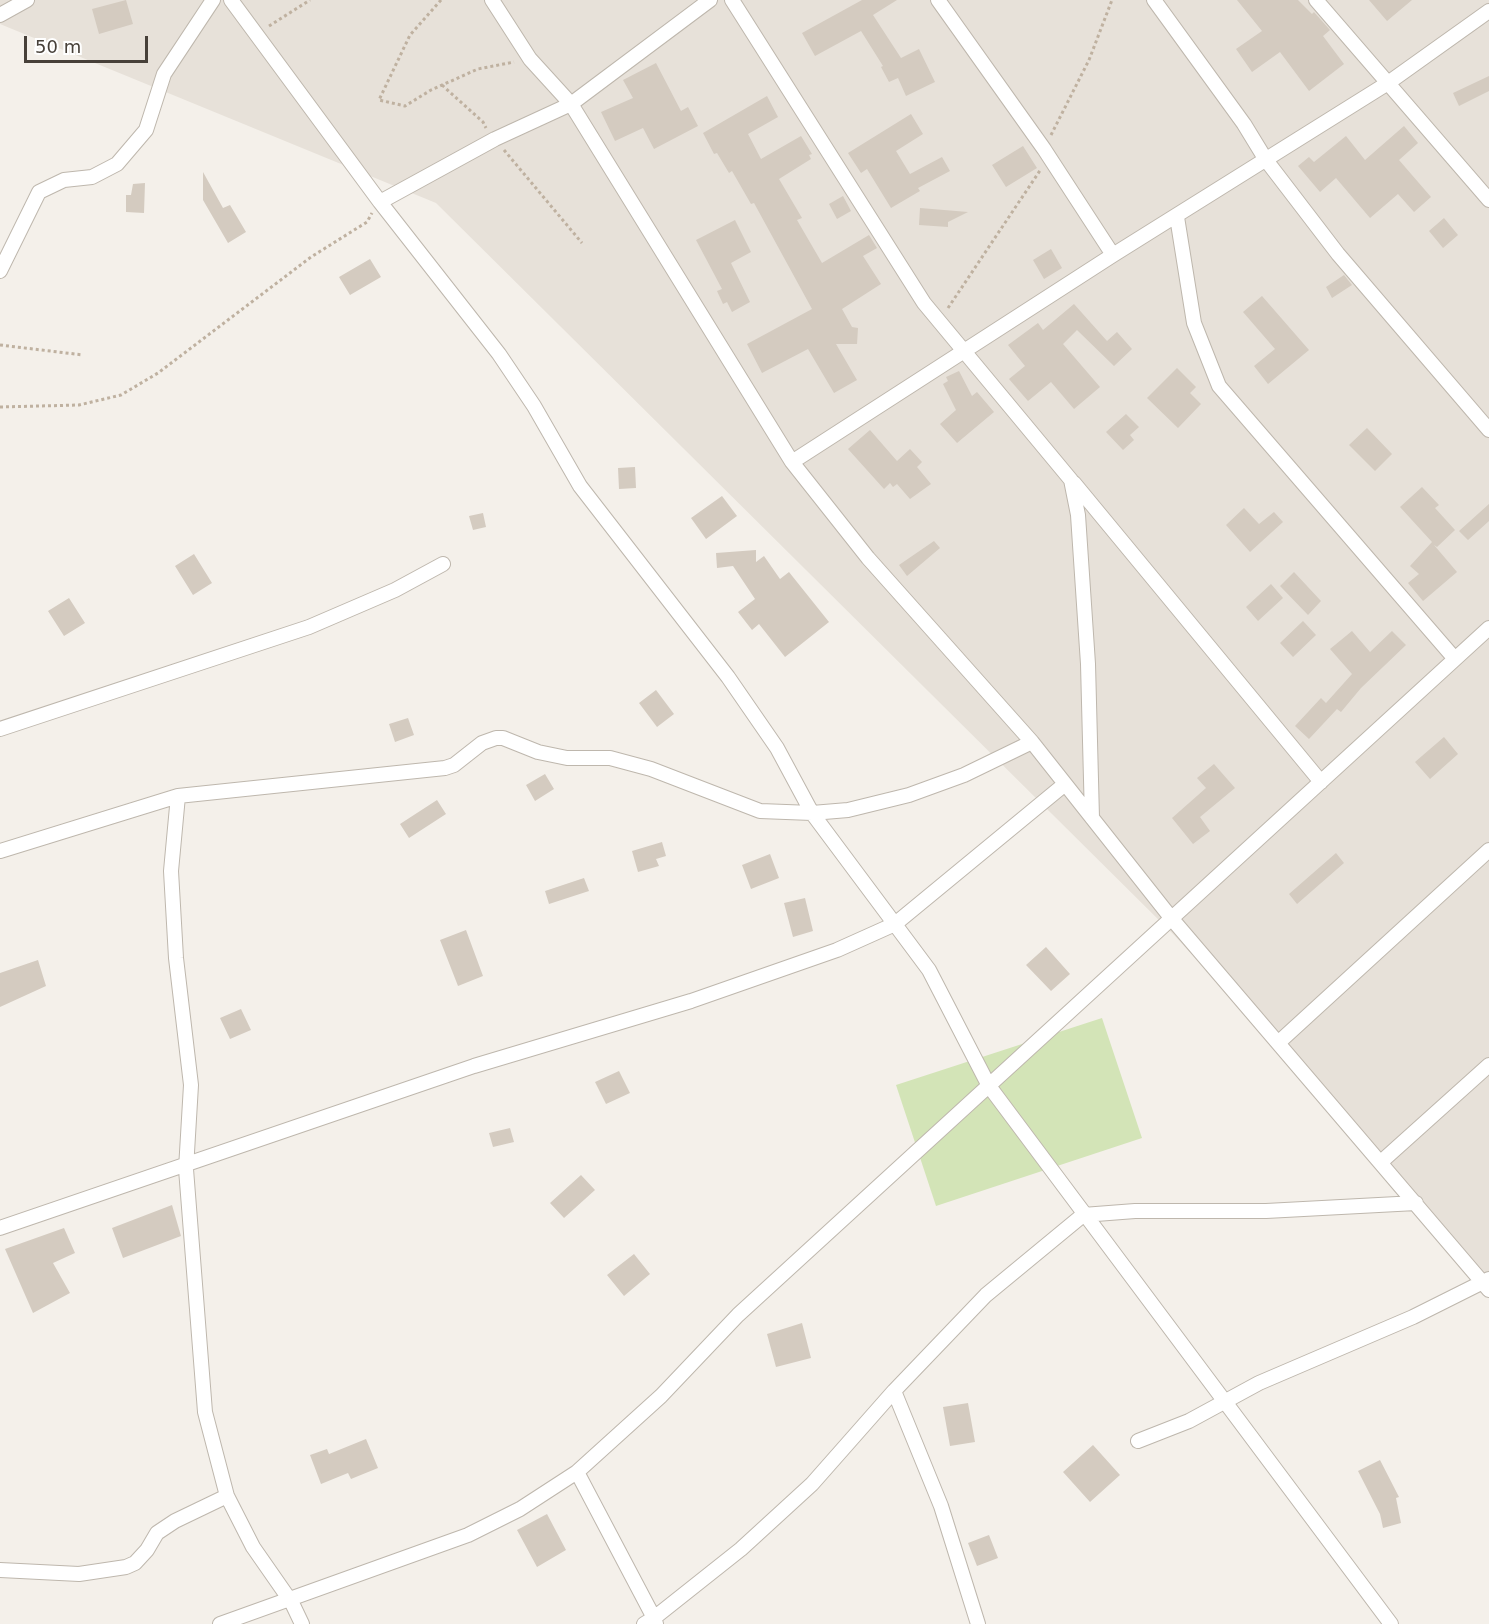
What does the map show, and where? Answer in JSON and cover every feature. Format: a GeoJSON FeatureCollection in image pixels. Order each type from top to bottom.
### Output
{"type":"FeatureCollection","features":[{"type":"Feature","properties":{"kind":"street"},"geometry":{"type":"LineString","coordinates":[[0,15],[27,0]]}},
{"type":"Feature","properties":{"kind":"street"},"geometry":{"type":"LineString","coordinates":[[0,271],[39,192],[64,180],[92,177],[117,164],[146,130],[164,74],[213,0]]}},
{"type":"Feature","properties":{"kind":"street"},"geometry":{"type":"LineString","coordinates":[[231,0],[258,33],[380,202],[499,354],[534,406],[580,486],[728,677],[777,748],[812,813],[929,970],[989,1086],[1083,1215],[1226,1400],[1391,1624]]}},
{"type":"Feature","properties":{"kind":"street"},"geometry":{"type":"LineString","coordinates":[[492,0],[530,59],[571,104],[792,462],[868,558],[1032,742],[1172,920],[1487,1284],[1226,1400],[1189,1421],[1138,1442]]}},
{"type":"Feature","properties":{"kind":"street"},"geometry":{"type":"LineString","coordinates":[[380,202],[495,140],[571,104],[710,0]]}},
{"type":"Feature","properties":{"kind":"street"},"geometry":{"type":"LineString","coordinates":[[732,0],[924,303],[1322,782]]}},
{"type":"Feature","properties":{"kind":"street"},"geometry":{"type":"LineString","coordinates":[[938,0],[1044,149],[1113,255]]}},
{"type":"Feature","properties":{"kind":"street"},"geometry":{"type":"LineString","coordinates":[[1154,0],[1244,124],[1266,160],[1338,254],[1489,430]]}},
{"type":"Feature","properties":{"kind":"street"},"geometry":{"type":"LineString","coordinates":[[1316,0],[1489,200]]}},
{"type":"Feature","properties":{"kind":"street"},"geometry":{"type":"LineString","coordinates":[[792,462],[1113,255],[1177,217],[1388,82],[1489,11]]}},
{"type":"Feature","properties":{"kind":"street"},"geometry":{"type":"LineString","coordinates":[[1177,217],[1194,323],[1219,387],[1455,659]]}},
{"type":"Feature","properties":{"kind":"street"},"geometry":{"type":"LineString","coordinates":[[1071,480],[1078,515],[1088,664],[1092,818]]}},
{"type":"Feature","properties":{"kind":"street"},"geometry":{"type":"LineString","coordinates":[[0,729],[309,627],[395,590],[443,564]]}},
{"type":"Feature","properties":{"kind":"street"},"geometry":{"type":"LineString","coordinates":[[220,1624],[468,1534],[520,1509],[577,1472],[661,1396],[738,1314],[1489,628]]}},
{"type":"Feature","properties":{"kind":"street"},"geometry":{"type":"LineString","coordinates":[[0,851],[178,796],[445,768],[454,765],[482,743],[503,738],[538,752],[567,758],[610,758],[651,769],[760,812],[812,813],[848,810],[909,795],[964,775],[1032,742]]}},
{"type":"Feature","properties":{"kind":"street"},"geometry":{"type":"LineString","coordinates":[[0,1228],[474,1066],[691,1001],[837,950],[895,924],[1065,784]]}},
{"type":"Feature","properties":{"kind":"street"},"geometry":{"type":"LineString","coordinates":[[178,796],[171,871],[176,958],[191,1084],[186,1163],[205,1412],[227,1496],[253,1547],[288,1598],[302,1624]]}},
{"type":"Feature","properties":{"kind":"street"},"geometry":{"type":"LineString","coordinates":[[1278,1043],[1489,850]]}},
{"type":"Feature","properties":{"kind":"street"},"geometry":{"type":"LineString","coordinates":[[1381,1162],[1489,1065]]}},
{"type":"Feature","properties":{"kind":"street"},"geometry":{"type":"LineString","coordinates":[[577,1472],[651,1622],[777,1518],[850,1444],[894,1391],[986,1295],[1083,1215],[1135,1211],[1266,1211],[1416,1203]]}},
{"type":"Feature","properties":{"kind":"street"},"geometry":{"type":"LineString","coordinates":[[894,1391],[941,1506],[978,1624]]}},
{"type":"Feature","properties":{"kind":"street"},"geometry":{"type":"LineString","coordinates":[[0,1570],[79,1574],[126,1567],[141,1557],[157,1533],[175,1521],[227,1496]]}},
{"type":"Feature","properties":{"kind":"path"},"geometry":{"type":"LineString","coordinates":[[258,33],[310,0]]}},
{"type":"Feature","properties":{"kind":"path"},"geometry":{"type":"LineString","coordinates":[[441,0],[410,34],[379,100],[405,106],[442,85],[478,69],[530,59]]}},
{"type":"Feature","properties":{"kind":"path"},"geometry":{"type":"LineString","coordinates":[[939,321],[1042,167],[1044,149],[1089,60],[1112,0]]}},
{"type":"Feature","properties":{"kind":"path"},"geometry":{"type":"LineString","coordinates":[[442,85],[483,122],[495,140],[582,243]]}},
{"type":"Feature","properties":{"kind":"path"},"geometry":{"type":"LineString","coordinates":[[0,407],[79,405],[121,395],[158,373],[311,257],[367,222],[380,202]]}},
{"type":"Feature","properties":{"kind":"path"},"geometry":{"type":"LineString","coordinates":[[0,345],[83,355]]}},
{"type":"Feature","properties":{"kind":"shaded area"},"geometry":{"type":"Polygon","coordinates":[[[0,0],[1489,0],[1489,1285],[1380,1159],[1174,935],[436,203],[0,24],[0,0]]]}},
{"type":"Feature","properties":{"kind":"green space"},"geometry":{"type":"Polygon","coordinates":[[[1102,1018],[1142,1138],[936,1206],[896,1085],[1102,1018]]]}},
{"type":"Feature","properties":{"kind":"building"},"geometry":{"type":"Polygon","coordinates":[[[126,0],[133,24],[99,34],[92,9],[126,0]]]}},
{"type":"Feature","properties":{"kind":"building"},"geometry":{"type":"Polygon","coordinates":[[[862,0],[897,0],[873,15],[901,58],[919,49],[935,82],[906,96],[898,78],[889,82],[881,67],[883,66],[861,31],[815,56],[802,33],[862,0]]]}},
{"type":"Feature","properties":{"kind":"building"},"geometry":{"type":"Polygon","coordinates":[[[1237,0],[1298,0],[1312,14],[1314,12],[1330,30],[1323,36],[1344,64],[1309,91],[1280,52],[1252,72],[1236,49],[1262,31],[1237,0]]]}},
{"type":"Feature","properties":{"kind":"building"},"geometry":{"type":"Polygon","coordinates":[[[1369,0],[1412,0],[1387,21],[1369,0]]]}},
{"type":"Feature","properties":{"kind":"building"},"geometry":{"type":"Polygon","coordinates":[[[656,63],[681,111],[688,107],[698,126],[654,149],[643,128],[615,141],[601,112],[633,98],[623,80],[656,63]]]}},
{"type":"Feature","properties":{"kind":"building"},"geometry":{"type":"Polygon","coordinates":[[[1489,76],[1489,91],[1459,106],[1453,93],[1489,76]]]}},
{"type":"Feature","properties":{"kind":"building"},"geometry":{"type":"Polygon","coordinates":[[[767,96],[778,117],[748,134],[761,159],[801,136],[812,154],[809,155],[811,159],[779,179],[802,218],[797,220],[822,263],[869,235],[877,248],[863,256],[881,284],[842,309],[852,327],[858,328],[857,344],[836,344],[857,380],[834,393],[808,349],[762,373],[747,344],[812,309],[754,203],[751,204],[732,171],[729,173],[717,153],[714,154],[703,133],[767,96]]]}},
{"type":"Feature","properties":{"kind":"building"},"geometry":{"type":"Polygon","coordinates":[[[911,114],[923,134],[896,151],[910,174],[942,157],[950,171],[918,188],[920,191],[891,208],[867,169],[861,173],[848,153],[911,114]]]}},
{"type":"Feature","properties":{"kind":"building"},"geometry":{"type":"Polygon","coordinates":[[[1404,126],[1418,143],[1399,160],[1431,197],[1414,212],[1398,194],[1370,218],[1336,178],[1320,192],[1298,166],[1309,157],[1314,162],[1346,136],[1365,160],[1404,126]]]}},
{"type":"Feature","properties":{"kind":"building"},"geometry":{"type":"Polygon","coordinates":[[[1023,146],[1037,168],[1006,187],[992,165],[1023,146]]]}},
{"type":"Feature","properties":{"kind":"building"},"geometry":{"type":"Polygon","coordinates":[[[203,172],[223,208],[230,205],[246,232],[228,243],[203,200],[203,172]]]}},
{"type":"Feature","properties":{"kind":"building"},"geometry":{"type":"Polygon","coordinates":[[[145,183],[144,213],[126,212],[126,195],[131,195],[133,184],[145,183]]]}},
{"type":"Feature","properties":{"kind":"building"},"geometry":{"type":"Polygon","coordinates":[[[843,196],[851,211],[837,219],[829,204],[843,196]]]}},
{"type":"Feature","properties":{"kind":"building"},"geometry":{"type":"Polygon","coordinates":[[[920,208],[968,212],[948,222],[948,227],[919,225],[920,208]]]}},
{"type":"Feature","properties":{"kind":"building"},"geometry":{"type":"Polygon","coordinates":[[[1444,218],[1458,235],[1443,248],[1429,231],[1444,218]]]}},
{"type":"Feature","properties":{"kind":"building"},"geometry":{"type":"Polygon","coordinates":[[[735,220],[751,252],[731,263],[750,302],[732,312],[727,302],[723,304],[717,291],[722,289],[696,240],[735,220]]]}},
{"type":"Feature","properties":{"kind":"building"},"geometry":{"type":"Polygon","coordinates":[[[1051,249],[1062,268],[1044,279],[1033,260],[1051,249]]]}},
{"type":"Feature","properties":{"kind":"building"},"geometry":{"type":"Polygon","coordinates":[[[370,259],[381,277],[350,295],[339,277],[370,259]]]}},
{"type":"Feature","properties":{"kind":"building"},"geometry":{"type":"Polygon","coordinates":[[[1344,275],[1352,285],[1332,298],[1326,287],[1344,275]]]}},
{"type":"Feature","properties":{"kind":"building"},"geometry":{"type":"Polygon","coordinates":[[[1262,296],[1309,350],[1268,384],[1254,366],[1275,349],[1243,312],[1262,296]]]}},
{"type":"Feature","properties":{"kind":"building"},"geometry":{"type":"Polygon","coordinates":[[[1074,304],[1107,341],[1117,332],[1132,349],[1114,366],[1077,330],[1063,344],[1100,387],[1074,409],[1051,382],[1028,401],[1009,379],[1025,366],[1008,345],[1038,323],[1043,330],[1074,304]]]}},
{"type":"Feature","properties":{"kind":"building"},"geometry":{"type":"Polygon","coordinates":[[[1177,368],[1196,387],[1190,393],[1201,404],[1178,428],[1147,398],[1177,368]]]}},
{"type":"Feature","properties":{"kind":"building"},"geometry":{"type":"Polygon","coordinates":[[[959,371],[972,396],[977,392],[994,412],[957,443],[940,424],[956,410],[943,384],[948,381],[946,377],[959,371]]]}},
{"type":"Feature","properties":{"kind":"building"},"geometry":{"type":"Polygon","coordinates":[[[1126,414],[1139,427],[1130,435],[1134,440],[1123,450],[1106,432],[1126,414]]]}},
{"type":"Feature","properties":{"kind":"building"},"geometry":{"type":"Polygon","coordinates":[[[1367,428],[1392,454],[1375,471],[1349,445],[1367,428]]]}},
{"type":"Feature","properties":{"kind":"building"},"geometry":{"type":"Polygon","coordinates":[[[870,430],[897,461],[910,449],[922,462],[917,467],[931,484],[910,499],[897,484],[893,487],[890,483],[884,489],[848,449],[870,430]]]}},
{"type":"Feature","properties":{"kind":"building"},"geometry":{"type":"Polygon","coordinates":[[[635,467],[636,488],[619,489],[618,468],[635,467]]]}},
{"type":"Feature","properties":{"kind":"building"},"geometry":{"type":"Polygon","coordinates":[[[1422,487],[1439,505],[1435,508],[1455,530],[1437,547],[1434,545],[1457,572],[1423,601],[1408,583],[1419,574],[1410,566],[1432,542],[1400,507],[1422,487]]]}},
{"type":"Feature","properties":{"kind":"building"},"geometry":{"type":"Polygon","coordinates":[[[722,496],[737,516],[706,539],[691,518],[722,496]]]}},
{"type":"Feature","properties":{"kind":"building"},"geometry":{"type":"Polygon","coordinates":[[[1489,504],[1489,521],[1468,540],[1459,531],[1489,504]]]}},
{"type":"Feature","properties":{"kind":"building"},"geometry":{"type":"Polygon","coordinates":[[[1244,508],[1259,524],[1274,512],[1283,522],[1250,552],[1226,525],[1244,508]]]}},
{"type":"Feature","properties":{"kind":"building"},"geometry":{"type":"Polygon","coordinates":[[[483,513],[486,527],[473,530],[469,516],[483,513]]]}},
{"type":"Feature","properties":{"kind":"building"},"geometry":{"type":"Polygon","coordinates":[[[934,541],[940,548],[907,576],[899,565],[934,541]]]}},
{"type":"Feature","properties":{"kind":"building"},"geometry":{"type":"Polygon","coordinates":[[[756,550],[756,562],[764,556],[780,579],[789,572],[829,622],[785,657],[759,624],[752,630],[738,612],[755,599],[733,566],[717,568],[716,553],[756,550]]]}},
{"type":"Feature","properties":{"kind":"building"},"geometry":{"type":"Polygon","coordinates":[[[194,554],[212,583],[193,595],[175,566],[194,554]]]}},
{"type":"Feature","properties":{"kind":"building"},"geometry":{"type":"Polygon","coordinates":[[[1294,572],[1321,601],[1308,615],[1280,586],[1294,572]]]}},
{"type":"Feature","properties":{"kind":"building"},"geometry":{"type":"Polygon","coordinates":[[[1271,584],[1283,598],[1258,621],[1246,607],[1271,584]]]}},
{"type":"Feature","properties":{"kind":"building"},"geometry":{"type":"Polygon","coordinates":[[[69,598],[85,623],[64,636],[48,611],[69,598]]]}},
{"type":"Feature","properties":{"kind":"building"},"geometry":{"type":"Polygon","coordinates":[[[1303,621],[1316,635],[1293,657],[1280,643],[1303,621]]]}},
{"type":"Feature","properties":{"kind":"building"},"geometry":{"type":"Polygon","coordinates":[[[1352,631],[1370,652],[1392,631],[1406,645],[1361,688],[1341,712],[1337,709],[1309,739],[1295,726],[1321,698],[1326,703],[1352,674],[1330,649],[1352,631]]]}},
{"type":"Feature","properties":{"kind":"building"},"geometry":{"type":"Polygon","coordinates":[[[656,690],[674,714],[657,727],[639,703],[656,690]]]}},
{"type":"Feature","properties":{"kind":"building"},"geometry":{"type":"Polygon","coordinates":[[[408,718],[414,735],[395,742],[389,724],[408,718]]]}},
{"type":"Feature","properties":{"kind":"building"},"geometry":{"type":"Polygon","coordinates":[[[1444,737],[1458,754],[1430,779],[1415,762],[1444,737]]]}},
{"type":"Feature","properties":{"kind":"building"},"geometry":{"type":"Polygon","coordinates":[[[1214,764],[1235,788],[1200,817],[1210,831],[1193,844],[1172,818],[1206,788],[1197,778],[1214,764]]]}},
{"type":"Feature","properties":{"kind":"building"},"geometry":{"type":"Polygon","coordinates":[[[545,774],[554,789],[535,801],[526,785],[545,774]]]}},
{"type":"Feature","properties":{"kind":"building"},"geometry":{"type":"Polygon","coordinates":[[[437,800],[446,814],[409,838],[400,824],[437,800]]]}},
{"type":"Feature","properties":{"kind":"building"},"geometry":{"type":"Polygon","coordinates":[[[662,842],[666,856],[656,859],[659,866],[638,872],[632,851],[662,842]]]}},
{"type":"Feature","properties":{"kind":"building"},"geometry":{"type":"Polygon","coordinates":[[[1336,853],[1344,863],[1297,904],[1289,894],[1336,853]]]}},
{"type":"Feature","properties":{"kind":"building"},"geometry":{"type":"Polygon","coordinates":[[[770,854],[779,878],[751,889],[742,865],[770,854]]]}},
{"type":"Feature","properties":{"kind":"building"},"geometry":{"type":"Polygon","coordinates":[[[584,878],[589,891],[549,904],[545,891],[584,878]]]}},
{"type":"Feature","properties":{"kind":"building"},"geometry":{"type":"Polygon","coordinates":[[[805,898],[813,931],[793,937],[784,903],[805,898]]]}},
{"type":"Feature","properties":{"kind":"building"},"geometry":{"type":"Polygon","coordinates":[[[466,930],[483,976],[458,986],[440,940],[466,930]]]}},
{"type":"Feature","properties":{"kind":"building"},"geometry":{"type":"Polygon","coordinates":[[[1046,947],[1070,974],[1051,991],[1026,965],[1046,947]]]}},
{"type":"Feature","properties":{"kind":"building"},"geometry":{"type":"Polygon","coordinates":[[[38,960],[46,986],[0,1007],[0,973],[38,960]]]}},
{"type":"Feature","properties":{"kind":"building"},"geometry":{"type":"Polygon","coordinates":[[[241,1009],[251,1030],[230,1039],[220,1018],[241,1009]]]}},
{"type":"Feature","properties":{"kind":"building"},"geometry":{"type":"Polygon","coordinates":[[[619,1071],[630,1093],[606,1104],[595,1082],[619,1071]]]}},
{"type":"Feature","properties":{"kind":"building"},"geometry":{"type":"Polygon","coordinates":[[[510,1128],[514,1142],[493,1147],[489,1133],[510,1128]]]}},
{"type":"Feature","properties":{"kind":"building"},"geometry":{"type":"Polygon","coordinates":[[[581,1175],[595,1190],[564,1218],[550,1203],[581,1175]]]}},
{"type":"Feature","properties":{"kind":"building"},"geometry":{"type":"Polygon","coordinates":[[[172,1205],[181,1236],[123,1258],[112,1228],[172,1205]]]}},
{"type":"Feature","properties":{"kind":"building"},"geometry":{"type":"Polygon","coordinates":[[[64,1228],[75,1253],[53,1263],[70,1293],[33,1313],[5,1249],[64,1228]]]}},
{"type":"Feature","properties":{"kind":"building"},"geometry":{"type":"Polygon","coordinates":[[[634,1254],[650,1274],[624,1296],[607,1275],[634,1254]]]}},
{"type":"Feature","properties":{"kind":"building"},"geometry":{"type":"Polygon","coordinates":[[[802,1323],[811,1358],[776,1367],[767,1334],[802,1323]]]}},
{"type":"Feature","properties":{"kind":"building"},"geometry":{"type":"Polygon","coordinates":[[[968,1403],[975,1442],[950,1446],[943,1407],[968,1403]]]}},
{"type":"Feature","properties":{"kind":"building"},"geometry":{"type":"Polygon","coordinates":[[[366,1439],[378,1468],[351,1479],[348,1473],[321,1484],[310,1455],[327,1449],[329,1454],[366,1439]]]}},
{"type":"Feature","properties":{"kind":"building"},"geometry":{"type":"Polygon","coordinates":[[[1093,1445],[1120,1475],[1090,1502],[1063,1472],[1093,1445]]]}},
{"type":"Feature","properties":{"kind":"building"},"geometry":{"type":"Polygon","coordinates":[[[1380,1460],[1399,1497],[1396,1498],[1401,1523],[1383,1528],[1380,1514],[1358,1471],[1380,1460]]]}},
{"type":"Feature","properties":{"kind":"building"},"geometry":{"type":"Polygon","coordinates":[[[547,1514],[566,1550],[537,1567],[517,1530],[547,1514]]]}},
{"type":"Feature","properties":{"kind":"building"},"geometry":{"type":"Polygon","coordinates":[[[989,1535],[998,1558],[977,1566],[968,1543],[989,1535]]]}}]}
